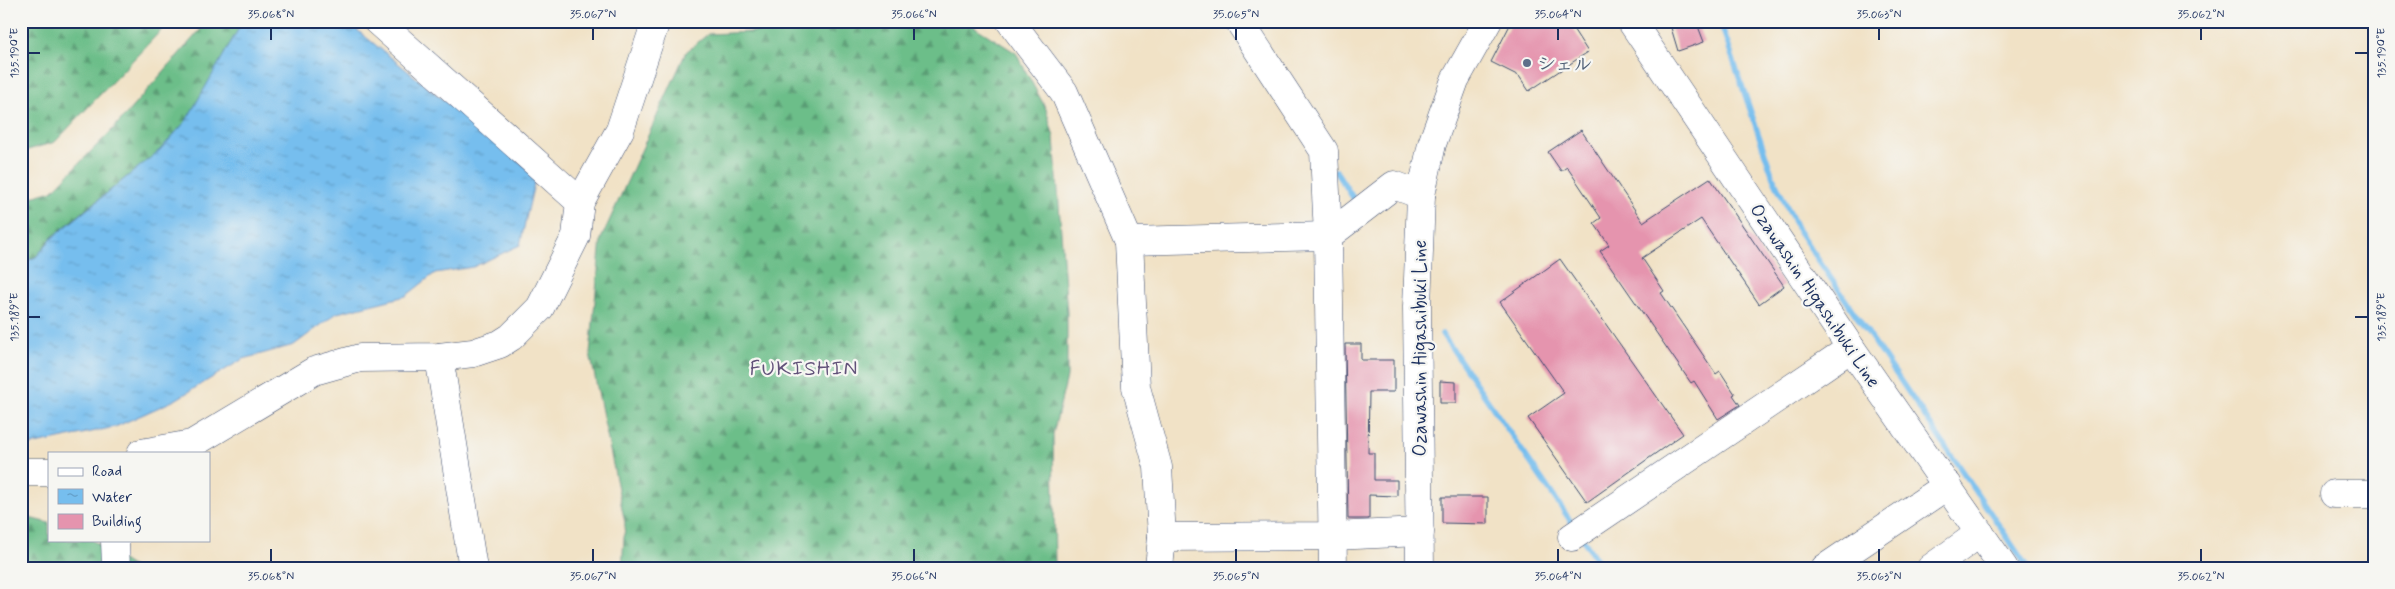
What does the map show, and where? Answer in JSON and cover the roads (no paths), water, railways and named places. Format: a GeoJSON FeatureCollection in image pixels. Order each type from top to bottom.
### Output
{"type":"FeatureCollection","features":[{"type":"Feature","properties":{"kind":"street"},"geometry":{"type":"LineString","coordinates":[[377,21],[580,202]]}},
{"type":"Feature","properties":{"kind":"street"},"geometry":{"type":"LineString","coordinates":[[147,452],[192,444],[314,371],[360,358],[439,357],[473,353],[500,344],[511,337],[540,308],[576,236],[580,202],[620,130],[656,21]]}},
{"type":"Feature","properties":{"kind":"street"},"geometry":{"type":"LineString","coordinates":[[1010,21],[1064,92],[1128,241],[1136,387],[1158,466],[1162,537],[1159,568]]}},
{"type":"Feature","properties":{"kind":"street"},"geometry":{"type":"LineString","coordinates":[[1239,21],[1324,151],[1328,236],[1334,568]]}},
{"type":"Feature","properties":{"kind":"street","name":"Ozawashin Higashibuki Line"},"geometry":{"type":"LineString","coordinates":[[1420,568],[1417,307],[1421,195],[1432,144],[1455,80],[1488,21]]}},
{"type":"Feature","properties":{"kind":"street","name":"Ozawashin Higashibuki Line"},"geometry":{"type":"LineString","coordinates":[[1630,21],[1851,348],[2004,568]]}},
{"type":"Feature","properties":{"kind":"street"},"geometry":{"type":"LineString","coordinates":[[1128,241],[1328,236],[1394,185],[1421,195]]}},
{"type":"Feature","properties":{"kind":"street"},"geometry":{"type":"LineString","coordinates":[[1572,537],[1851,348]]}},
{"type":"Feature","properties":{"kind":"street"},"geometry":{"type":"LineString","coordinates":[[439,357],[473,568]]}},
{"type":"Feature","properties":{"kind":"street"},"geometry":{"type":"LineString","coordinates":[[21,472],[48,472]]}},
{"type":"Feature","properties":{"kind":"street"},"geometry":{"type":"LineString","coordinates":[[1825,568],[1948,485]]}},
{"type":"Feature","properties":{"kind":"street"},"geometry":{"type":"LineString","coordinates":[[2334,494],[2374,494]]}},
{"type":"Feature","properties":{"kind":"street"},"geometry":{"type":"LineString","coordinates":[[1162,537],[1333,536],[1420,532]]}},
{"type":"Feature","properties":{"kind":"street"},"geometry":{"type":"LineString","coordinates":[[1931,568],[1980,533]]}},
{"type":"Feature","properties":{"kind":"street"},"geometry":{"type":"LineString","coordinates":[[115,542],[116,568]]}},
{"type":"Feature","properties":{"kind":"water"},"geometry":{"type":"Polygon","coordinates":[[[243,21],[346,21],[536,175],[520,245],[473,267],[435,273],[406,296],[337,313],[294,345],[243,359],[175,400],[115,427],[21,447],[21,263],[36,257],[52,238],[160,150],[186,121],[243,21]]]}},
{"type":"Feature","properties":{"kind":"waterway"},"geometry":{"type":"LineString","coordinates":[[1720,21],[1773,177],[1798,230],[2028,568]]}},
{"type":"Feature","properties":{"kind":"waterway"},"geometry":{"type":"LineString","coordinates":[[1336,171],[1357,204]]}},
{"type":"Feature","properties":{"kind":"waterway"},"geometry":{"type":"LineString","coordinates":[[1442,334],[1574,526]]}},
{"type":"Feature","properties":{"kind":"waterway"},"geometry":{"type":"LineString","coordinates":[[1582,538],[1602,568]]}},
{"type":"Feature","properties":{"kind":"place","name":"シェル"},"geometry":{"type":"Point","coordinates":[1527,63]}},
{"type":"Feature","properties":{"kind":"district","name":"FUKISHIN"},"geometry":{"type":"Point","coordinates":[804,368]}}]}
